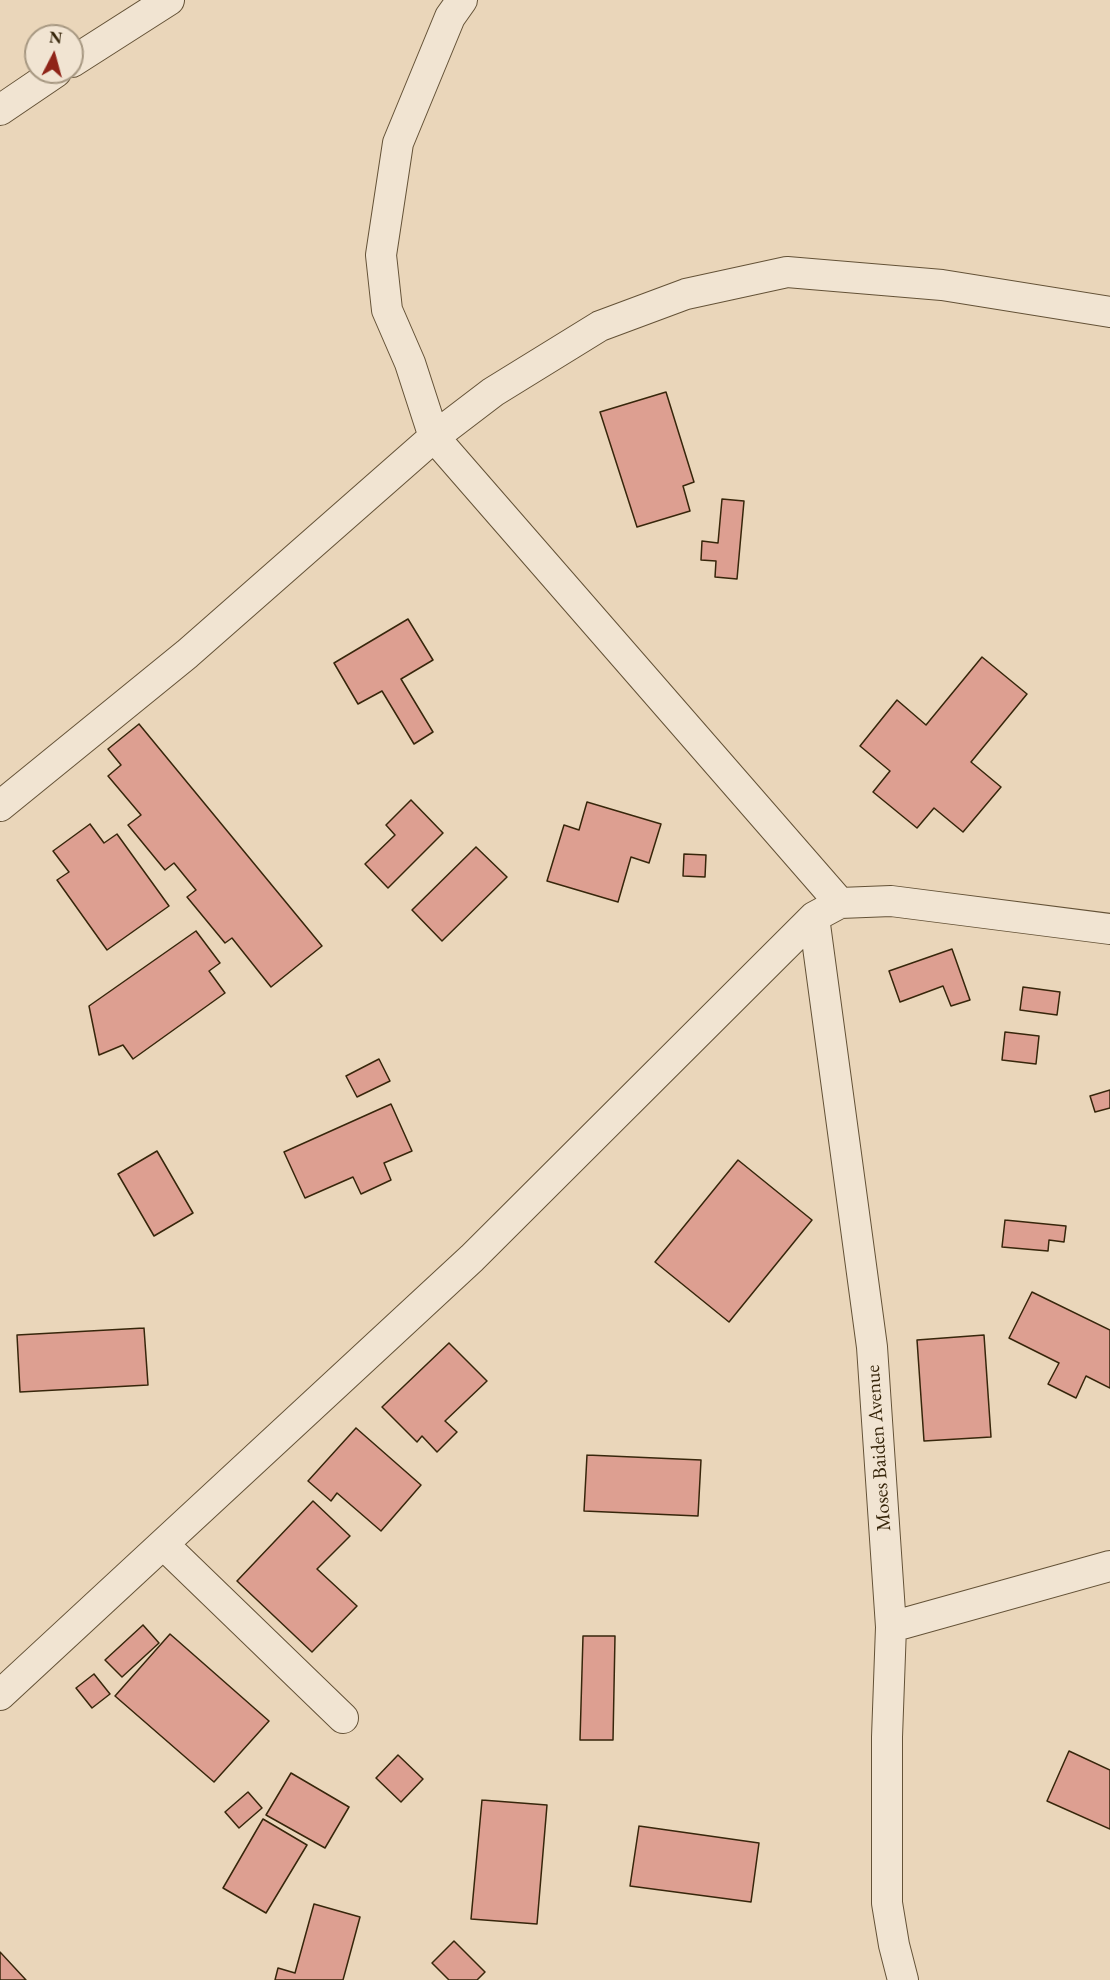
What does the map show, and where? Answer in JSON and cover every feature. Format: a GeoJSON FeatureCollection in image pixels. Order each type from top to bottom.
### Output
{"type":"FeatureCollection","features":[{"type":"Feature","properties":{"kind":"street"},"geometry":{"type":"LineString","coordinates":[[84,54],[169,0]]}},
{"type":"Feature","properties":{"kind":"street"},"geometry":{"type":"LineString","coordinates":[[462,0],[450,17],[398,143],[381,255],[387,310],[410,363],[434,437],[840,903]]}},
{"type":"Feature","properties":{"kind":"street"},"geometry":{"type":"LineString","coordinates":[[0,110],[38,84]]}},
{"type":"Feature","properties":{"kind":"street"},"geometry":{"type":"LineString","coordinates":[[0,806],[187,654],[434,437],[493,392],[600,326],[686,294],[787,272],[942,285],[1110,312]]}},
{"type":"Feature","properties":{"kind":"street"},"geometry":{"type":"LineString","coordinates":[[0,1695],[472,1258],[814,917],[840,903],[891,901],[1110,929]]}},
{"type":"Feature","properties":{"kind":"street","name":"Moses Baiden Avenue"},"geometry":{"type":"LineString","coordinates":[[814,917],[872,1347],[891,1627],[887,1737],[887,1903],[903,1980]]}},
{"type":"Feature","properties":{"kind":"street"},"geometry":{"type":"LineString","coordinates":[[164,1545],[342,1718]]}},
{"type":"Feature","properties":{"kind":"street"},"geometry":{"type":"LineString","coordinates":[[891,1627],[1110,1566]]}},
{"type":"Feature","properties":{"kind":"building"},"geometry":{"type":"Polygon","coordinates":[[[666,392],[694,482],[683,486],[690,511],[637,527],[600,412],[666,392]]]}},
{"type":"Feature","properties":{"kind":"building"},"geometry":{"type":"Polygon","coordinates":[[[722,499],[744,501],[737,579],[715,577],[716,561],[701,560],[702,541],[718,543],[722,499]]]}},
{"type":"Feature","properties":{"kind":"building"},"geometry":{"type":"Polygon","coordinates":[[[408,619],[433,660],[401,679],[433,732],[414,744],[382,691],[358,704],[334,663],[408,619]]]}},
{"type":"Feature","properties":{"kind":"building"},"geometry":{"type":"Polygon","coordinates":[[[982,657],[1027,694],[971,762],[1001,787],[963,832],[934,808],[917,828],[873,792],[890,771],[860,746],[897,700],[926,725],[982,657]]]}},
{"type":"Feature","properties":{"kind":"building"},"geometry":{"type":"Polygon","coordinates":[[[139,724],[322,946],[271,987],[232,938],[225,943],[187,897],[196,890],[174,863],[165,870],[128,825],[141,815],[108,776],[121,765],[108,749],[139,724]]]}},
{"type":"Feature","properties":{"kind":"building"},"geometry":{"type":"Polygon","coordinates":[[[411,800],[443,833],[388,888],[365,864],[395,835],[386,825],[411,800]]]}},
{"type":"Feature","properties":{"kind":"building"},"geometry":{"type":"Polygon","coordinates":[[[587,802],[661,824],[649,863],[631,857],[618,902],[547,881],[564,825],[579,830],[587,802]]]}},
{"type":"Feature","properties":{"kind":"building"},"geometry":{"type":"Polygon","coordinates":[[[90,824],[104,843],[117,834],[169,906],[107,950],[57,880],[69,872],[53,851],[90,824]]]}},
{"type":"Feature","properties":{"kind":"building"},"geometry":{"type":"Polygon","coordinates":[[[476,847],[507,877],[442,941],[412,910],[476,847]]]}},
{"type":"Feature","properties":{"kind":"building"},"geometry":{"type":"Polygon","coordinates":[[[684,854],[706,855],[705,877],[683,876],[684,854]]]}},
{"type":"Feature","properties":{"kind":"building"},"geometry":{"type":"Polygon","coordinates":[[[196,931],[220,963],[209,971],[225,993],[133,1059],[123,1045],[99,1055],[89,1006],[196,931]]]}},
{"type":"Feature","properties":{"kind":"building"},"geometry":{"type":"Polygon","coordinates":[[[952,949],[970,1000],[951,1006],[943,986],[900,1002],[889,971],[952,949]]]}},
{"type":"Feature","properties":{"kind":"building"},"geometry":{"type":"Polygon","coordinates":[[[1023,987],[1060,992],[1057,1015],[1020,1010],[1023,987]]]}},
{"type":"Feature","properties":{"kind":"building"},"geometry":{"type":"Polygon","coordinates":[[[1005,1032],[1039,1036],[1036,1064],[1002,1060],[1005,1032]]]}},
{"type":"Feature","properties":{"kind":"building"},"geometry":{"type":"Polygon","coordinates":[[[379,1059],[390,1081],[357,1097],[346,1076],[379,1059]]]}},
{"type":"Feature","properties":{"kind":"building"},"geometry":{"type":"Polygon","coordinates":[[[1110,1090],[1110,1108],[1095,1112],[1090,1096],[1110,1090]]]}},
{"type":"Feature","properties":{"kind":"building"},"geometry":{"type":"Polygon","coordinates":[[[391,1104],[412,1151],[384,1163],[391,1180],[361,1194],[353,1177],[305,1198],[284,1152],[391,1104]]]}},
{"type":"Feature","properties":{"kind":"building"},"geometry":{"type":"Polygon","coordinates":[[[157,1151],[193,1213],[154,1236],[118,1174],[157,1151]]]}},
{"type":"Feature","properties":{"kind":"building"},"geometry":{"type":"Polygon","coordinates":[[[738,1160],[812,1220],[729,1322],[655,1262],[738,1160]]]}},
{"type":"Feature","properties":{"kind":"building"},"geometry":{"type":"Polygon","coordinates":[[[1005,1220],[1066,1226],[1064,1242],[1049,1240],[1048,1251],[1002,1247],[1005,1220]]]}},
{"type":"Feature","properties":{"kind":"building"},"geometry":{"type":"Polygon","coordinates":[[[1032,1292],[1110,1330],[1110,1388],[1086,1376],[1076,1398],[1048,1384],[1059,1363],[1009,1338],[1032,1292]]]}},
{"type":"Feature","properties":{"kind":"building"},"geometry":{"type":"Polygon","coordinates":[[[144,1328],[148,1385],[20,1392],[17,1335],[144,1328]]]}},
{"type":"Feature","properties":{"kind":"building"},"geometry":{"type":"Polygon","coordinates":[[[984,1335],[991,1437],[924,1441],[917,1340],[984,1335]]]}},
{"type":"Feature","properties":{"kind":"building"},"geometry":{"type":"Polygon","coordinates":[[[449,1343],[487,1381],[445,1421],[457,1432],[437,1452],[422,1436],[417,1442],[382,1407],[449,1343]]]}},
{"type":"Feature","properties":{"kind":"building"},"geometry":{"type":"Polygon","coordinates":[[[356,1428],[421,1485],[381,1531],[337,1493],[331,1501],[308,1481],[356,1428]]]}},
{"type":"Feature","properties":{"kind":"building"},"geometry":{"type":"Polygon","coordinates":[[[587,1455],[701,1460],[698,1516],[584,1511],[587,1455]]]}},
{"type":"Feature","properties":{"kind":"building"},"geometry":{"type":"Polygon","coordinates":[[[313,1501],[350,1536],[317,1569],[357,1606],[312,1652],[237,1581],[313,1501]]]}},
{"type":"Feature","properties":{"kind":"building"},"geometry":{"type":"Polygon","coordinates":[[[143,1625],[159,1643],[122,1677],[105,1660],[143,1625]]]}},
{"type":"Feature","properties":{"kind":"building"},"geometry":{"type":"Polygon","coordinates":[[[170,1634],[269,1721],[214,1782],[115,1696],[170,1634]]]}},
{"type":"Feature","properties":{"kind":"building"},"geometry":{"type":"Polygon","coordinates":[[[583,1636],[615,1636],[613,1740],[580,1740],[583,1636]]]}},
{"type":"Feature","properties":{"kind":"building"},"geometry":{"type":"Polygon","coordinates":[[[94,1674],[110,1694],[92,1708],[76,1688],[94,1674]]]}},
{"type":"Feature","properties":{"kind":"building"},"geometry":{"type":"Polygon","coordinates":[[[1069,1751],[1110,1770],[1110,1829],[1047,1801],[1069,1751]]]}},
{"type":"Feature","properties":{"kind":"building"},"geometry":{"type":"Polygon","coordinates":[[[398,1755],[423,1779],[401,1802],[376,1778],[398,1755]]]}},
{"type":"Feature","properties":{"kind":"building"},"geometry":{"type":"Polygon","coordinates":[[[291,1773],[349,1807],[325,1848],[266,1815],[291,1773]]]}},
{"type":"Feature","properties":{"kind":"building"},"geometry":{"type":"Polygon","coordinates":[[[248,1792],[262,1808],[239,1828],[225,1812],[248,1792]]]}},
{"type":"Feature","properties":{"kind":"building"},"geometry":{"type":"Polygon","coordinates":[[[482,1800],[547,1805],[537,1924],[471,1919],[482,1800]]]}},
{"type":"Feature","properties":{"kind":"building"},"geometry":{"type":"Polygon","coordinates":[[[263,1819],[307,1845],[266,1913],[223,1888],[263,1819]]]}},
{"type":"Feature","properties":{"kind":"building"},"geometry":{"type":"Polygon","coordinates":[[[639,1826],[759,1843],[751,1902],[630,1886],[639,1826]]]}},
{"type":"Feature","properties":{"kind":"building"},"geometry":{"type":"Polygon","coordinates":[[[314,1904],[360,1917],[343,1980],[275,1980],[278,1968],[295,1973],[314,1904]]]}},
{"type":"Feature","properties":{"kind":"building"},"geometry":{"type":"Polygon","coordinates":[[[454,1941],[485,1972],[477,1980],[449,1980],[432,1963],[454,1941]]]}},
{"type":"Feature","properties":{"kind":"building"},"geometry":{"type":"Polygon","coordinates":[[[0,1952],[26,1980],[0,1980],[0,1952]]]}}]}
